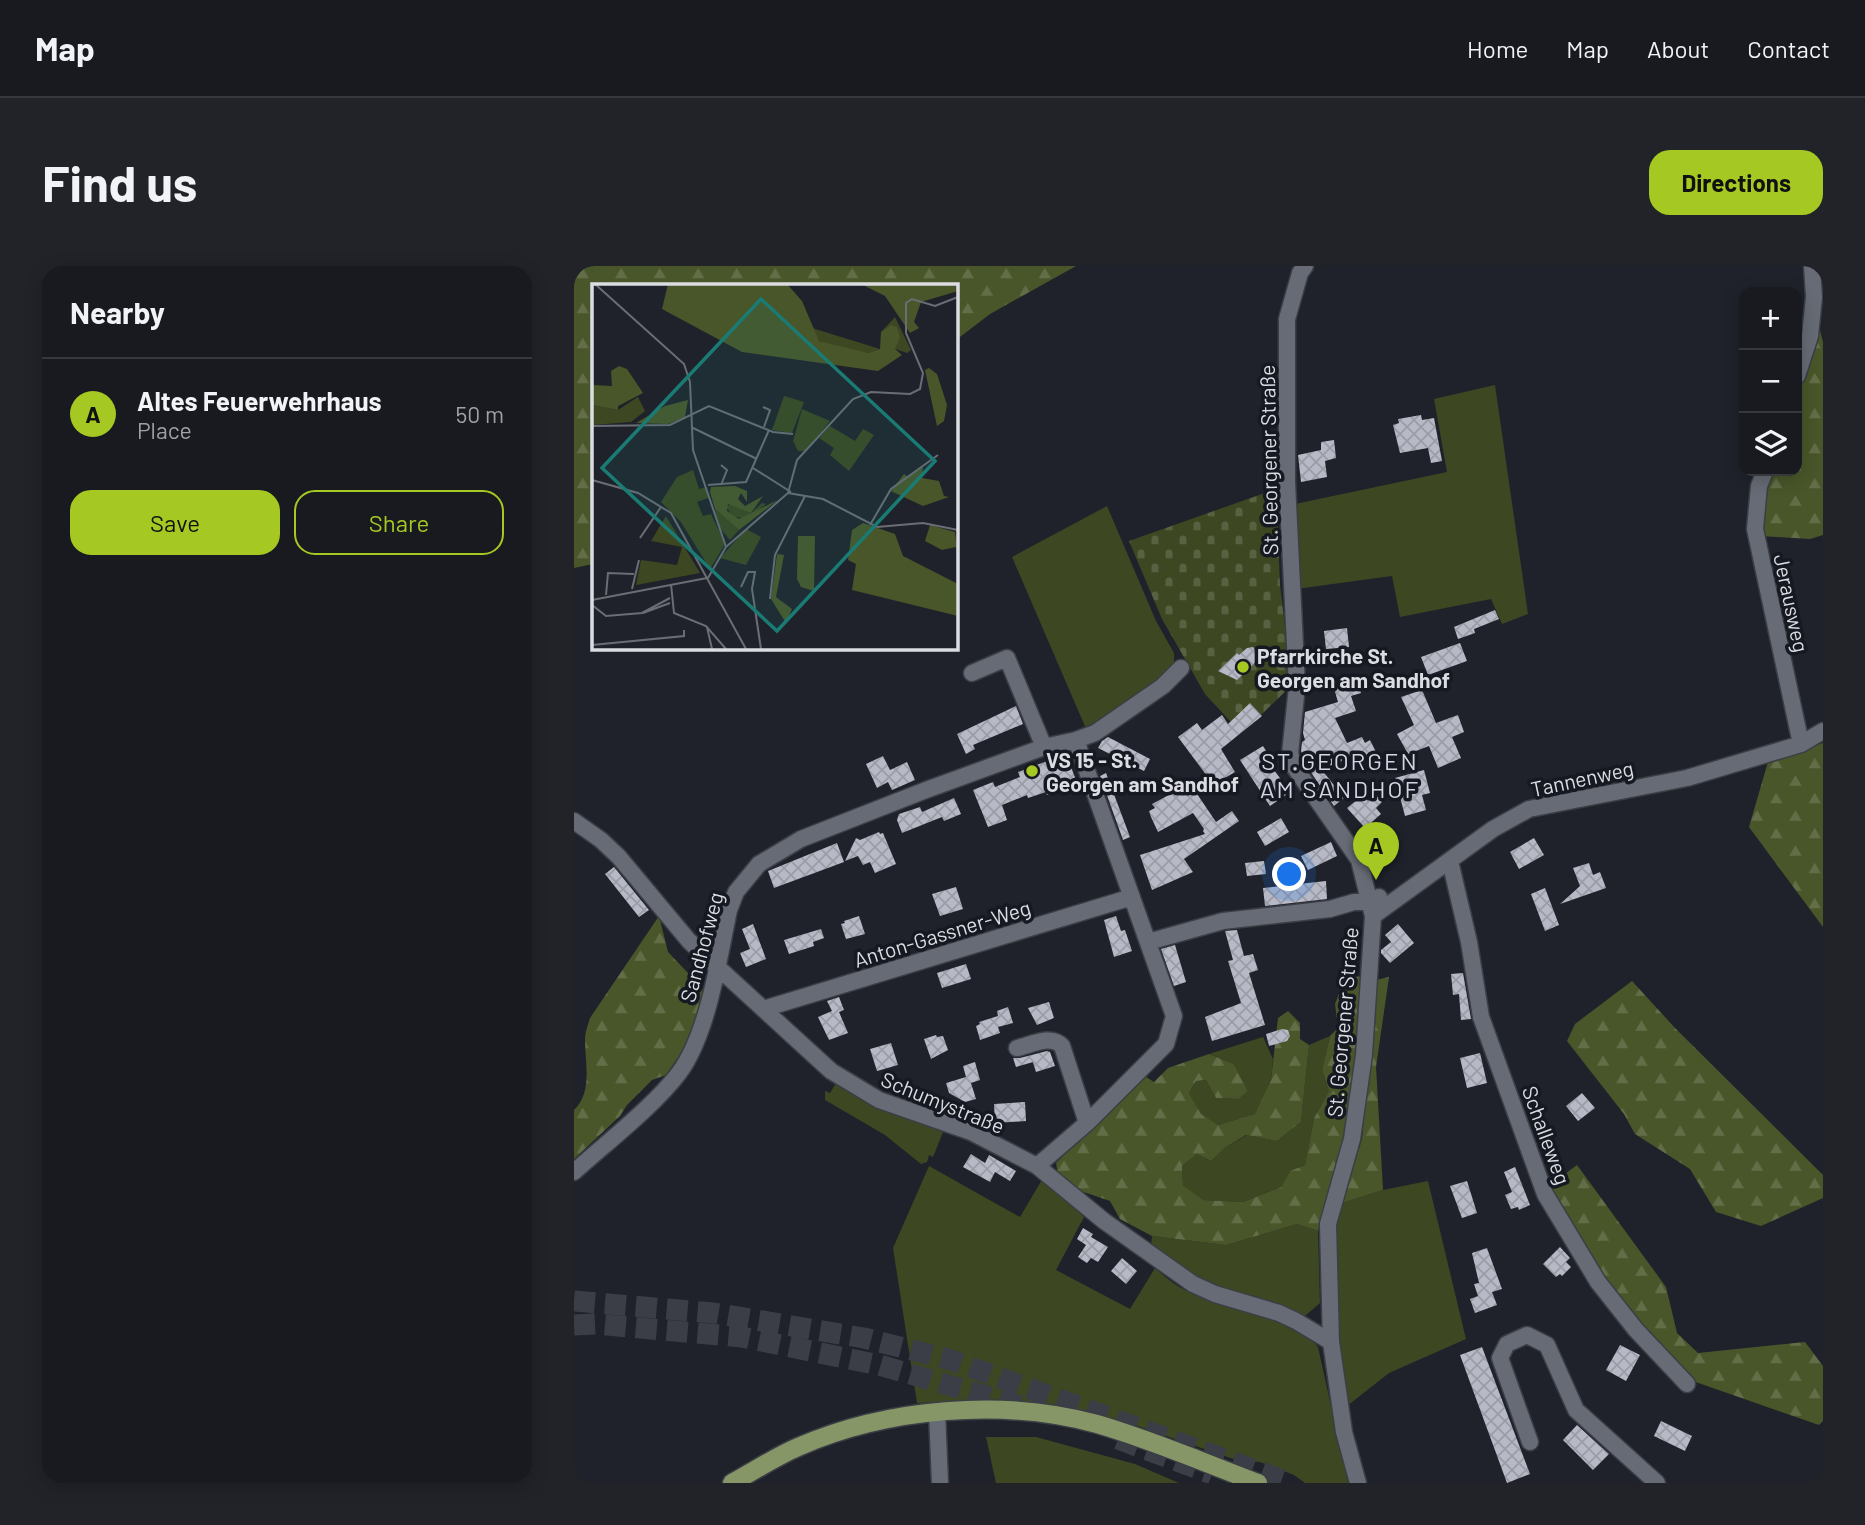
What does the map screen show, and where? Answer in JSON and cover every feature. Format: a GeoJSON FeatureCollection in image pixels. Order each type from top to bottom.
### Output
{"type":"FeatureCollection","features":[{"type":"Feature","properties":{"kind":"main road"},"geometry":{"type":"LineString","coordinates":[[732,1483],[798,1448],[856,1427],[937,1412],[994,1409],[1043,1414],[1095,1424],[1258,1483]]}},
{"type":"Feature","properties":{"kind":"street","name":"St. Georgener Straße"},"geometry":{"type":"LineString","coordinates":[[1305,266],[1300,273],[1287,318],[1287,482],[1297,686],[1290,754],[1295,768],[1359,860],[1371,909],[1364,1055],[1352,1139],[1328,1224],[1331,1342]]}},
{"type":"Feature","properties":{"kind":"street"},"geometry":{"type":"LineString","coordinates":[[1802,361],[1810,336],[1814,297],[1812,266]]}},
{"type":"Feature","properties":{"kind":"street","name":"Jerausweg"},"geometry":{"type":"LineString","coordinates":[[1763,476],[1759,486],[1755,529],[1801,744]]}},
{"type":"Feature","properties":{"kind":"street"},"geometry":{"type":"LineString","coordinates":[[971,673],[1007,658],[1044,747]]}},
{"type":"Feature","properties":{"kind":"street","name":"Sandhofweg"},"geometry":{"type":"LineString","coordinates":[[574,1172],[656,1098],[679,1073],[699,1035],[729,910],[736,892],[759,864],[801,839],[1044,747],[1095,733],[1163,686],[1181,668]]}},
{"type":"Feature","properties":{"kind":"street","name":"Tannenweg"},"geometry":{"type":"LineString","coordinates":[[1149,942],[1223,921],[1330,909],[1353,902],[1371,909],[1450,861],[1493,829],[1529,809],[1687,778],[1801,744],[1823,731]]}},
{"type":"Feature","properties":{"kind":"street"},"geometry":{"type":"LineString","coordinates":[[1037,1166],[1087,1123],[1166,1044],[1174,1016],[1076,740]]}},
{"type":"Feature","properties":{"kind":"street","name":"Schumystraße"},"geometry":{"type":"LineString","coordinates":[[574,821],[619,857],[671,922],[831,1071],[855,1087],[902,1110],[971,1132],[1037,1166],[1104,1221],[1193,1284],[1215,1294],[1279,1313],[1331,1342]]}},
{"type":"Feature","properties":{"kind":"street","name":"Schalleweg"},"geometry":{"type":"LineString","coordinates":[[1450,861],[1469,942],[1480,1017],[1545,1194],[1598,1282],[1636,1331],[1687,1384]]}},
{"type":"Feature","properties":{"kind":"street","name":"Anton-Gassner-Weg"},"geometry":{"type":"LineString","coordinates":[[763,1009],[1132,897]]}},
{"type":"Feature","properties":{"kind":"street"},"geometry":{"type":"LineString","coordinates":[[1017,1048],[1051,1040],[1062,1046],[1087,1123]]}},
{"type":"Feature","properties":{"kind":"street"},"geometry":{"type":"LineString","coordinates":[[1530,1442],[1500,1358],[1507,1344],[1527,1335],[1547,1345],[1576,1410],[1657,1483]]}},
{"type":"Feature","properties":{"kind":"street"},"geometry":{"type":"LineString","coordinates":[[1331,1342],[1344,1433],[1358,1483]]}},
{"type":"Feature","properties":{"kind":"street"},"geometry":{"type":"LineString","coordinates":[[937,1412],[940,1483]]}},
{"type":"Feature","properties":{"kind":"street"},"geometry":{"type":"LineString","coordinates":[[1206,1463],[1231,1483]]}},
{"type":"Feature","properties":{"kind":"green space"},"geometry":{"type":"Polygon","coordinates":[[[574,266],[1076,266],[990,314],[957,339],[957,284],[592,284],[592,564],[574,568],[574,266]]]}},
{"type":"Feature","properties":{"kind":"green space"},"geometry":{"type":"Polygon","coordinates":[[[1819,326],[1823,342],[1823,535],[1810,539],[1761,536],[1766,487],[1753,476],[1802,476],[1802,330],[1819,326]]]}},
{"type":"Feature","properties":{"kind":"green space"},"geometry":{"type":"Polygon","coordinates":[[[1495,385],[1528,614],[1502,624],[1491,599],[1400,617],[1392,576],[1296,589],[1295,504],[1447,472],[1434,399],[1495,385]]]}},
{"type":"Feature","properties":{"kind":"green space"},"geometry":{"type":"Polygon","coordinates":[[[1276,489],[1280,585],[1292,685],[1261,715],[1251,704],[1231,722],[1205,694],[1162,619],[1129,541],[1276,489]]]}},
{"type":"Feature","properties":{"kind":"green space"},"geometry":{"type":"Polygon","coordinates":[[[1107,506],[1156,621],[1174,653],[1174,667],[1164,679],[1087,731],[1012,557],[1107,506]]]}},
{"type":"Feature","properties":{"kind":"green space"},"geometry":{"type":"Polygon","coordinates":[[[1823,743],[1823,927],[1749,827],[1768,762],[1823,743]]]}},
{"type":"Feature","properties":{"kind":"green space"},"geometry":{"type":"Polygon","coordinates":[[[659,916],[668,952],[704,990],[691,1038],[666,1075],[652,1080],[620,1116],[574,1159],[574,1110],[584,1095],[586,1086],[585,1037],[590,1018],[659,916]]]}},
{"type":"Feature","properties":{"kind":"green space"},"geometry":{"type":"Polygon","coordinates":[[[1363,976],[1357,1055],[1344,1141],[1318,1231],[1297,1224],[1226,1245],[1152,1236],[1120,1219],[1110,1201],[1069,1187],[1058,1175],[1056,1163],[1143,1075],[1154,1082],[1168,1068],[1209,1054],[1234,1064],[1248,1091],[1239,1099],[1216,1098],[1206,1080],[1196,1081],[1189,1093],[1201,1114],[1218,1125],[1255,1114],[1271,1080],[1278,1018],[1288,1011],[1300,1023],[1300,1039],[1309,1045],[1301,1122],[1277,1141],[1246,1135],[1226,1147],[1211,1161],[1197,1154],[1182,1166],[1183,1185],[1203,1200],[1243,1202],[1281,1187],[1290,1171],[1305,1165],[1314,1118],[1329,1091],[1322,1070],[1330,1036],[1338,1028],[1335,1004],[1345,978],[1363,976]]]}},
{"type":"Feature","properties":{"kind":"green space"},"geometry":{"type":"Polygon","coordinates":[[[1389,977],[1376,1067],[1383,1190],[1342,1203],[1362,1139],[1376,980],[1389,977]]]}},
{"type":"Feature","properties":{"kind":"green space"},"geometry":{"type":"Polygon","coordinates":[[[1632,981],[1675,1028],[1823,1175],[1823,1198],[1761,1226],[1716,1212],[1690,1169],[1635,1134],[1624,1114],[1567,1041],[1575,1024],[1632,981]]]}},
{"type":"Feature","properties":{"kind":"green space"},"geometry":{"type":"Polygon","coordinates":[[[1330,1036],[1322,1070],[1329,1091],[1314,1118],[1305,1165],[1290,1171],[1281,1187],[1243,1202],[1202,1200],[1183,1185],[1182,1166],[1197,1154],[1211,1161],[1226,1147],[1247,1135],[1277,1141],[1301,1122],[1309,1045],[1330,1036]]]}},
{"type":"Feature","properties":{"kind":"green space"},"geometry":{"type":"Polygon","coordinates":[[[1263,1037],[1273,1059],[1271,1080],[1256,1114],[1218,1125],[1201,1115],[1189,1093],[1196,1081],[1206,1080],[1216,1098],[1239,1099],[1248,1091],[1234,1064],[1209,1054],[1263,1037]]]}},
{"type":"Feature","properties":{"kind":"green space"},"geometry":{"type":"Polygon","coordinates":[[[838,1080],[945,1127],[933,1157],[929,1155],[927,1162],[921,1164],[885,1135],[825,1100],[825,1091],[830,1093],[838,1080]]]}},
{"type":"Feature","properties":{"kind":"green space"},"geometry":{"type":"Polygon","coordinates":[[[1577,1165],[1666,1287],[1677,1333],[1698,1353],[1805,1342],[1823,1366],[1823,1421],[1819,1425],[1690,1380],[1643,1331],[1605,1279],[1548,1187],[1577,1165]]]}},
{"type":"Feature","properties":{"kind":"green space"},"geometry":{"type":"Polygon","coordinates":[[[929,1166],[1020,1217],[1043,1178],[1084,1217],[1056,1270],[1130,1309],[1155,1268],[1191,1293],[1258,1312],[1290,1324],[1305,1334],[1318,1347],[1348,1483],[1305,1483],[1294,1475],[1260,1462],[1239,1461],[1129,1423],[1065,1406],[1009,1400],[917,1403],[893,1248],[929,1166]]]}},
{"type":"Feature","properties":{"kind":"green space"},"geometry":{"type":"Polygon","coordinates":[[[1428,1181],[1466,1339],[1389,1373],[1347,1406],[1337,1317],[1334,1235],[1342,1203],[1383,1190],[1428,1181]]]}},
{"type":"Feature","properties":{"kind":"green space"},"geometry":{"type":"Polygon","coordinates":[[[1297,1224],[1318,1231],[1320,1303],[1305,1316],[1217,1289],[1182,1271],[1151,1247],[1152,1236],[1226,1245],[1297,1224]]]}},
{"type":"Feature","properties":{"kind":"green space"},"geometry":{"type":"Polygon","coordinates":[[[986,1437],[1036,1437],[1135,1464],[1179,1483],[996,1483],[986,1437]]]}},
{"type":"Feature","properties":{"kind":"building"},"geometry":{"type":"Polygon","coordinates":[[[1421,415],[1422,420],[1434,418],[1442,461],[1431,463],[1428,448],[1400,453],[1393,425],[1399,423],[1398,419],[1421,415]]]}},
{"type":"Feature","properties":{"kind":"building"},"geometry":{"type":"Polygon","coordinates":[[[1334,440],[1336,458],[1325,461],[1327,477],[1301,482],[1298,455],[1321,450],[1321,442],[1334,440]]]}},
{"type":"Feature","properties":{"kind":"building"},"geometry":{"type":"Polygon","coordinates":[[[1495,610],[1499,619],[1458,639],[1454,627],[1495,610]]]}},
{"type":"Feature","properties":{"kind":"building"},"geometry":{"type":"Polygon","coordinates":[[[1347,628],[1349,647],[1326,649],[1324,631],[1347,628]]]}},
{"type":"Feature","properties":{"kind":"building"},"geometry":{"type":"Polygon","coordinates":[[[1460,643],[1467,661],[1428,675],[1421,657],[1460,643]]]}},
{"type":"Feature","properties":{"kind":"building","name":"Pfarrkirche St. Georgen am Sandhof"},"geometry":{"type":"Polygon","coordinates":[[[1253,647],[1260,658],[1237,680],[1218,671],[1237,653],[1239,655],[1247,648],[1253,647]]]}},
{"type":"Feature","properties":{"kind":"building"},"geometry":{"type":"Polygon","coordinates":[[[1356,677],[1361,693],[1351,696],[1356,711],[1335,718],[1347,743],[1362,737],[1365,743],[1370,740],[1377,754],[1354,765],[1351,757],[1322,770],[1344,798],[1334,806],[1310,771],[1301,751],[1302,742],[1305,740],[1305,712],[1338,702],[1333,685],[1356,677]]]}},
{"type":"Feature","properties":{"kind":"building"},"geometry":{"type":"Polygon","coordinates":[[[1422,690],[1436,723],[1458,715],[1464,732],[1452,737],[1461,758],[1438,768],[1429,746],[1408,754],[1397,734],[1414,725],[1401,697],[1422,690]]]}},
{"type":"Feature","properties":{"kind":"building"},"geometry":{"type":"Polygon","coordinates":[[[1250,703],[1262,716],[1221,749],[1235,772],[1211,786],[1207,776],[1178,737],[1197,723],[1202,730],[1222,715],[1228,724],[1250,703]]]}},
{"type":"Feature","properties":{"kind":"building"},"geometry":{"type":"Polygon","coordinates":[[[1016,706],[1023,724],[973,745],[975,749],[966,754],[957,734],[1016,706]]]}},
{"type":"Feature","properties":{"kind":"building"},"geometry":{"type":"Polygon","coordinates":[[[1108,737],[1150,759],[1144,771],[1098,748],[1108,737]]]}},
{"type":"Feature","properties":{"kind":"building"},"geometry":{"type":"Polygon","coordinates":[[[1263,746],[1275,765],[1272,767],[1290,792],[1270,806],[1240,760],[1263,746]]]}},
{"type":"Feature","properties":{"kind":"building"},"geometry":{"type":"Polygon","coordinates":[[[1066,754],[1076,780],[1047,795],[1046,792],[1028,798],[1027,795],[1002,805],[1007,820],[988,827],[973,790],[993,782],[995,787],[1020,777],[1018,772],[1066,754]]]}},
{"type":"Feature","properties":{"kind":"building"},"geometry":{"type":"Polygon","coordinates":[[[883,756],[890,770],[907,762],[915,780],[892,790],[888,782],[877,788],[866,764],[883,756]]]}},
{"type":"Feature","properties":{"kind":"building"},"geometry":{"type":"Polygon","coordinates":[[[1424,770],[1430,793],[1422,795],[1426,810],[1405,816],[1395,778],[1424,770]]]}},
{"type":"Feature","properties":{"kind":"building"},"geometry":{"type":"Polygon","coordinates":[[[1106,773],[1130,837],[1123,840],[1100,776],[1106,773]]]}},
{"type":"Feature","properties":{"kind":"building"},"geometry":{"type":"Polygon","coordinates":[[[1182,788],[1185,794],[1193,788],[1216,822],[1232,811],[1239,821],[1184,859],[1193,872],[1152,890],[1140,855],[1205,834],[1193,813],[1158,832],[1149,811],[1155,808],[1152,804],[1182,788]]]}},
{"type":"Feature","properties":{"kind":"building"},"geometry":{"type":"Polygon","coordinates":[[[1375,794],[1382,802],[1376,808],[1381,814],[1365,828],[1347,808],[1363,795],[1368,801],[1375,794]]]}},
{"type":"Feature","properties":{"kind":"building"},"geometry":{"type":"Polygon","coordinates":[[[954,798],[961,814],[944,821],[942,817],[902,833],[897,820],[899,814],[920,807],[922,812],[954,798]]]}},
{"type":"Feature","properties":{"kind":"building"},"geometry":{"type":"Polygon","coordinates":[[[1281,818],[1289,832],[1265,846],[1257,832],[1281,818]]]}},
{"type":"Feature","properties":{"kind":"building"},"geometry":{"type":"Polygon","coordinates":[[[879,832],[883,833],[896,864],[875,873],[870,862],[863,865],[858,856],[845,861],[856,838],[860,840],[879,832]]]}},
{"type":"Feature","properties":{"kind":"building"},"geometry":{"type":"Polygon","coordinates":[[[1534,838],[1544,855],[1519,869],[1510,852],[1534,838]]]}},
{"type":"Feature","properties":{"kind":"building"},"geometry":{"type":"Polygon","coordinates":[[[1331,842],[1337,856],[1308,870],[1301,856],[1331,842]]]}},
{"type":"Feature","properties":{"kind":"building"},"geometry":{"type":"Polygon","coordinates":[[[837,843],[844,862],[774,888],[768,871],[837,843]]]}},
{"type":"Feature","properties":{"kind":"building"},"geometry":{"type":"Polygon","coordinates":[[[1264,861],[1266,874],[1247,876],[1245,863],[1264,861]]]}},
{"type":"Feature","properties":{"kind":"building"},"geometry":{"type":"Polygon","coordinates":[[[1589,863],[1593,875],[1600,872],[1606,888],[1560,904],[1580,886],[1573,868],[1589,863]]]}},
{"type":"Feature","properties":{"kind":"building"},"geometry":{"type":"Polygon","coordinates":[[[614,867],[649,910],[639,917],[605,874],[614,867]]]}},
{"type":"Feature","properties":{"kind":"building"},"geometry":{"type":"Polygon","coordinates":[[[1326,881],[1327,899],[1265,906],[1263,888],[1326,881]]]}},
{"type":"Feature","properties":{"kind":"building"},"geometry":{"type":"Polygon","coordinates":[[[956,887],[963,909],[940,916],[932,894],[956,887]]]}},
{"type":"Feature","properties":{"kind":"building"},"geometry":{"type":"Polygon","coordinates":[[[1545,888],[1559,925],[1545,931],[1531,894],[1545,888]]]}},
{"type":"Feature","properties":{"kind":"building"},"geometry":{"type":"Polygon","coordinates":[[[859,916],[865,934],[846,939],[841,924],[859,916]]]}},
{"type":"Feature","properties":{"kind":"building"},"geometry":{"type":"Polygon","coordinates":[[[1116,916],[1121,931],[1125,930],[1132,951],[1114,957],[1104,920],[1116,916]]]}},
{"type":"Feature","properties":{"kind":"building"},"geometry":{"type":"Polygon","coordinates":[[[753,924],[766,959],[746,967],[740,953],[750,949],[742,929],[753,924]]]}},
{"type":"Feature","properties":{"kind":"building"},"geometry":{"type":"Polygon","coordinates":[[[1398,924],[1414,943],[1390,963],[1381,950],[1391,942],[1385,935],[1398,924]]]}},
{"type":"Feature","properties":{"kind":"building"},"geometry":{"type":"Polygon","coordinates":[[[821,929],[824,938],[813,942],[814,946],[789,954],[784,940],[821,929]]]}},
{"type":"Feature","properties":{"kind":"building"},"geometry":{"type":"Polygon","coordinates":[[[1237,930],[1244,956],[1253,954],[1258,970],[1249,973],[1265,1025],[1212,1041],[1205,1017],[1241,1003],[1228,961],[1233,960],[1225,931],[1237,930]]]}},
{"type":"Feature","properties":{"kind":"building"},"geometry":{"type":"Polygon","coordinates":[[[1175,945],[1186,982],[1174,986],[1161,949],[1175,945]]]}},
{"type":"Feature","properties":{"kind":"building"},"geometry":{"type":"Polygon","coordinates":[[[966,964],[971,979],[942,988],[937,973],[966,964]]]}},
{"type":"Feature","properties":{"kind":"building"},"geometry":{"type":"Polygon","coordinates":[[[1463,973],[1471,1019],[1461,1020],[1459,994],[1453,995],[1451,974],[1463,973]]]}},
{"type":"Feature","properties":{"kind":"building"},"geometry":{"type":"Polygon","coordinates":[[[839,997],[844,1010],[839,1012],[848,1033],[829,1040],[818,1017],[832,1011],[827,1001],[839,997]]]}},
{"type":"Feature","properties":{"kind":"building"},"geometry":{"type":"Polygon","coordinates":[[[1049,1002],[1054,1018],[1037,1025],[1028,1008],[1049,1002]]]}},
{"type":"Feature","properties":{"kind":"building"},"geometry":{"type":"Polygon","coordinates":[[[1008,1007],[1013,1023],[998,1027],[1000,1033],[980,1040],[976,1026],[979,1022],[998,1016],[997,1011],[1008,1007]]]}},
{"type":"Feature","properties":{"kind":"building"},"geometry":{"type":"Polygon","coordinates":[[[1288,1030],[1290,1036],[1287,1041],[1269,1046],[1266,1034],[1288,1030]]]}},
{"type":"Feature","properties":{"kind":"building"},"geometry":{"type":"Polygon","coordinates":[[[943,1036],[948,1050],[931,1059],[924,1039],[943,1036]]]}},
{"type":"Feature","properties":{"kind":"building"},"geometry":{"type":"Polygon","coordinates":[[[891,1043],[898,1065],[877,1071],[870,1049],[891,1043]]]}},
{"type":"Feature","properties":{"kind":"building"},"geometry":{"type":"Polygon","coordinates":[[[1047,1051],[1050,1052],[1055,1066],[1036,1072],[1033,1062],[1016,1067],[1013,1058],[1047,1051]]]}},
{"type":"Feature","properties":{"kind":"building"},"geometry":{"type":"Polygon","coordinates":[[[1480,1053],[1487,1083],[1467,1088],[1460,1058],[1480,1053]]]}},
{"type":"Feature","properties":{"kind":"building"},"geometry":{"type":"Polygon","coordinates":[[[975,1062],[980,1080],[971,1083],[976,1099],[965,1102],[949,1093],[946,1083],[966,1077],[963,1066],[975,1062]]]}},
{"type":"Feature","properties":{"kind":"building"},"geometry":{"type":"Polygon","coordinates":[[[1582,1093],[1595,1108],[1578,1121],[1566,1106],[1582,1093]]]}},
{"type":"Feature","properties":{"kind":"building"},"geometry":{"type":"Polygon","coordinates":[[[1025,1102],[1026,1121],[995,1123],[994,1104],[1025,1102]]]}},
{"type":"Feature","properties":{"kind":"building"},"geometry":{"type":"Polygon","coordinates":[[[971,1154],[985,1163],[989,1155],[1016,1171],[1010,1181],[995,1172],[990,1182],[963,1167],[971,1154]]]}},
{"type":"Feature","properties":{"kind":"building"},"geometry":{"type":"Polygon","coordinates":[[[1515,1167],[1530,1205],[1519,1210],[1518,1207],[1511,1209],[1505,1195],[1512,1192],[1504,1172],[1515,1167]]]}},
{"type":"Feature","properties":{"kind":"building"},"geometry":{"type":"Polygon","coordinates":[[[1467,1181],[1477,1213],[1462,1218],[1450,1186],[1467,1181]]]}},
{"type":"Feature","properties":{"kind":"building"},"geometry":{"type":"Polygon","coordinates":[[[1083,1228],[1093,1234],[1091,1237],[1108,1247],[1098,1262],[1091,1258],[1087,1263],[1078,1257],[1086,1245],[1077,1239],[1083,1228]]]}},
{"type":"Feature","properties":{"kind":"building"},"geometry":{"type":"Polygon","coordinates":[[[1560,1247],[1570,1258],[1566,1262],[1571,1267],[1562,1276],[1560,1274],[1556,1277],[1543,1264],[1560,1247]]]}},
{"type":"Feature","properties":{"kind":"building"},"geometry":{"type":"Polygon","coordinates":[[[1487,1248],[1502,1289],[1492,1292],[1497,1305],[1475,1313],[1470,1299],[1478,1296],[1474,1284],[1479,1283],[1472,1253],[1487,1248]]]}},
{"type":"Feature","properties":{"kind":"building"},"geometry":{"type":"Polygon","coordinates":[[[1122,1258],[1137,1271],[1126,1284],[1111,1271],[1122,1258]]]}},
{"type":"Feature","properties":{"kind":"building"},"geometry":{"type":"Polygon","coordinates":[[[1620,1345],[1640,1355],[1626,1381],[1606,1370],[1620,1345]]]}},
{"type":"Feature","properties":{"kind":"building"},"geometry":{"type":"Polygon","coordinates":[[[1482,1347],[1530,1474],[1507,1483],[1460,1355],[1482,1347]]]}},
{"type":"Feature","properties":{"kind":"building"},"geometry":{"type":"Polygon","coordinates":[[[1661,1421],[1692,1436],[1685,1451],[1654,1436],[1661,1421]]]}},
{"type":"Feature","properties":{"kind":"building"},"geometry":{"type":"Polygon","coordinates":[[[1577,1425],[1609,1454],[1593,1470],[1563,1440],[1577,1425]]]}},
{"type":"Feature","properties":{"kind":"tunnel"},"geometry":{"type":"LineString","coordinates":[[574,1301],[714,1313],[864,1338],[948,1359],[1291,1483]]}},
{"type":"Feature","properties":{"kind":"tunnel"},"geometry":{"type":"LineString","coordinates":[[574,1325],[595,1324],[742,1337],[879,1365],[1035,1410]]}},
{"type":"Feature","properties":{"kind":"tunnel"},"geometry":{"type":"LineString","coordinates":[[1118,1439],[1212,1474]]}},
{"type":"Feature","properties":{"kind":"place","name":"Pfarrkirche St. Georgen am Sandhof"},"geometry":{"type":"Point","coordinates":[1243,667]}},
{"type":"Feature","properties":{"kind":"place","name":"VS 15 - St. Georgen am Sandhof"},"geometry":{"type":"Point","coordinates":[1032,771]}},
{"type":"Feature","properties":{"kind":"place","name":"Altes Feuerwehrhaus"},"geometry":{"type":"Point","coordinates":[1376,880]}},
{"type":"Feature","properties":{"kind":"district","name":"ST.GEORGEN AM SANDHOF"},"geometry":{"type":"Point","coordinates":[1340,774]}}]}
